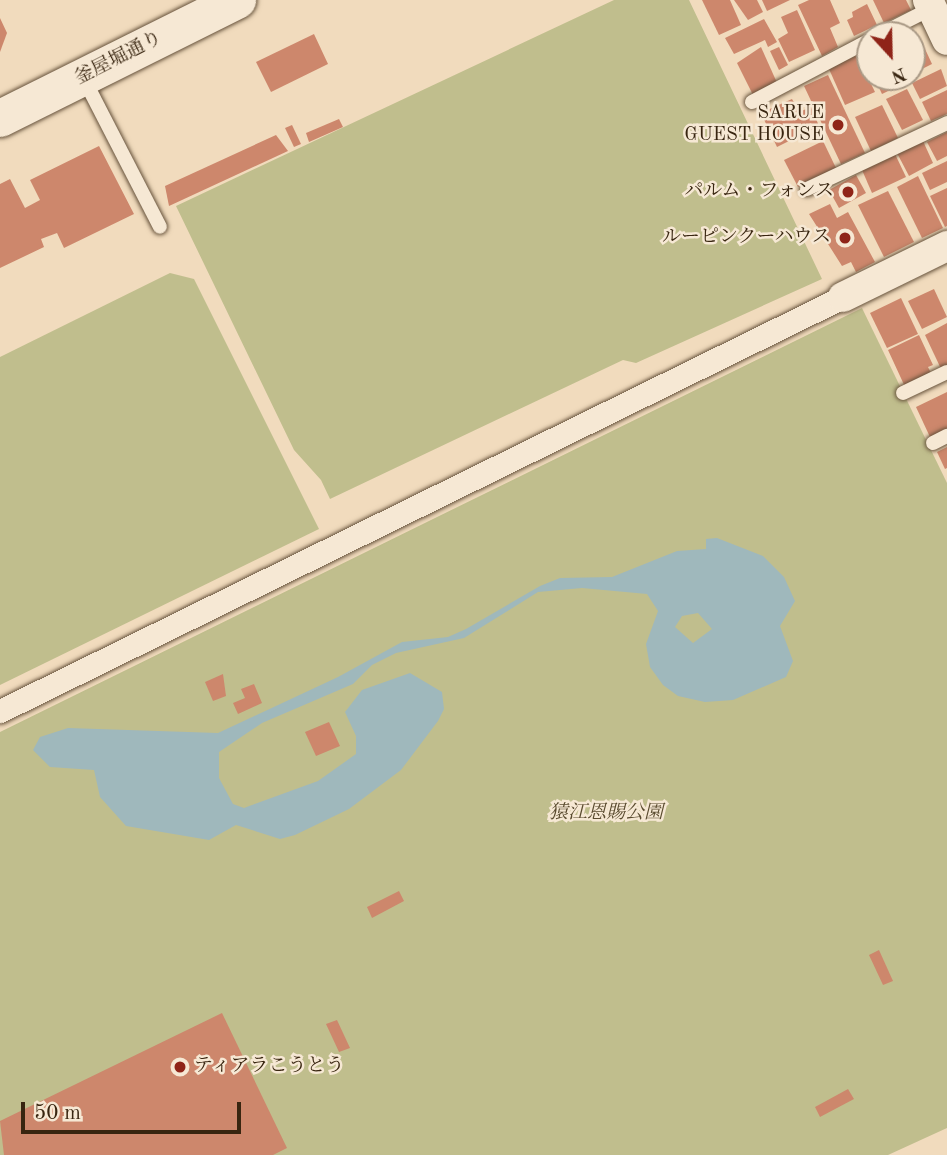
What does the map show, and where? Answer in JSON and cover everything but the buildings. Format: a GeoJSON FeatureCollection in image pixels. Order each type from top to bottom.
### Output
{"type":"FeatureCollection","features":[{"type":"Feature","properties":{"kind":"street","name":"釜屋堀通り"},"geometry":{"type":"LineString","coordinates":[[0,118],[237,0]]}},
{"type":"Feature","properties":{"kind":"street"},"geometry":{"type":"LineString","coordinates":[[930,4],[947,40]]}},
{"type":"Feature","properties":{"kind":"street"},"geometry":{"type":"LineString","coordinates":[[0,711],[947,246]]}},
{"type":"Feature","properties":{"kind":"lane"},"geometry":{"type":"LineString","coordinates":[[902,21],[930,4]]}},
{"type":"Feature","properties":{"kind":"lane"},"geometry":{"type":"LineString","coordinates":[[752,102],[856,47]]}},
{"type":"Feature","properties":{"kind":"lane"},"geometry":{"type":"LineString","coordinates":[[83,77],[160,227]]}},
{"type":"Feature","properties":{"kind":"lane"},"geometry":{"type":"LineString","coordinates":[[807,189],[947,123]]}},
{"type":"Feature","properties":{"kind":"lane"},"geometry":{"type":"LineString","coordinates":[[903,393],[947,372]]}},
{"type":"Feature","properties":{"kind":"lane"},"geometry":{"type":"LineString","coordinates":[[933,443],[947,436]]}},
{"type":"Feature","properties":{"kind":"green space"},"geometry":{"type":"Polygon","coordinates":[[[614,0],[689,0],[822,279],[636,363],[623,360],[330,499],[321,480],[294,450],[176,206],[614,0]]]}},
{"type":"Feature","properties":{"kind":"green space"},"geometry":{"type":"Polygon","coordinates":[[[170,273],[194,279],[319,529],[0,685],[0,357],[170,273]]]}},
{"type":"Feature","properties":{"kind":"green space","name":"猿江恩賜公園"},"geometry":{"type":"Polygon","coordinates":[[[862,308],[947,483],[947,1128],[888,1155],[0,1155],[0,732],[862,308]]]}},
{"type":"Feature","properties":{"kind":"water"},"geometry":{"type":"Polygon","coordinates":[[[717,538],[763,556],[784,577],[795,601],[780,626],[793,661],[786,677],[733,700],[705,702],[678,696],[663,685],[650,667],[646,644],[658,611],[647,594],[582,588],[538,592],[464,638],[396,653],[372,665],[353,684],[262,723],[219,752],[219,778],[233,804],[244,808],[318,781],[356,754],[356,736],[345,712],[362,690],[410,673],[442,692],[444,709],[438,721],[401,770],[349,809],[295,835],[280,839],[236,825],[209,840],[126,826],[100,797],[94,770],[50,767],[33,750],[40,737],[68,728],[218,733],[338,677],[402,642],[448,637],[466,629],[540,586],[560,578],[612,577],[677,551],[706,549],[706,539],[717,538]],[[698,613],[682,616],[675,627],[693,643],[712,629],[698,613]]]}},
{"type":"Feature","properties":{"kind":"place","name":"SARUE GUEST HOUSE"},"geometry":{"type":"Point","coordinates":[838,125]}},
{"type":"Feature","properties":{"kind":"place","name":"パルム・フォンス"},"geometry":{"type":"Point","coordinates":[848,192]}},
{"type":"Feature","properties":{"kind":"place","name":"ルーピンクーハウス"},"geometry":{"type":"Point","coordinates":[845,238]}},
{"type":"Feature","properties":{"kind":"place","name":"ティアラこうとう"},"geometry":{"type":"Point","coordinates":[180,1067]}}]}
